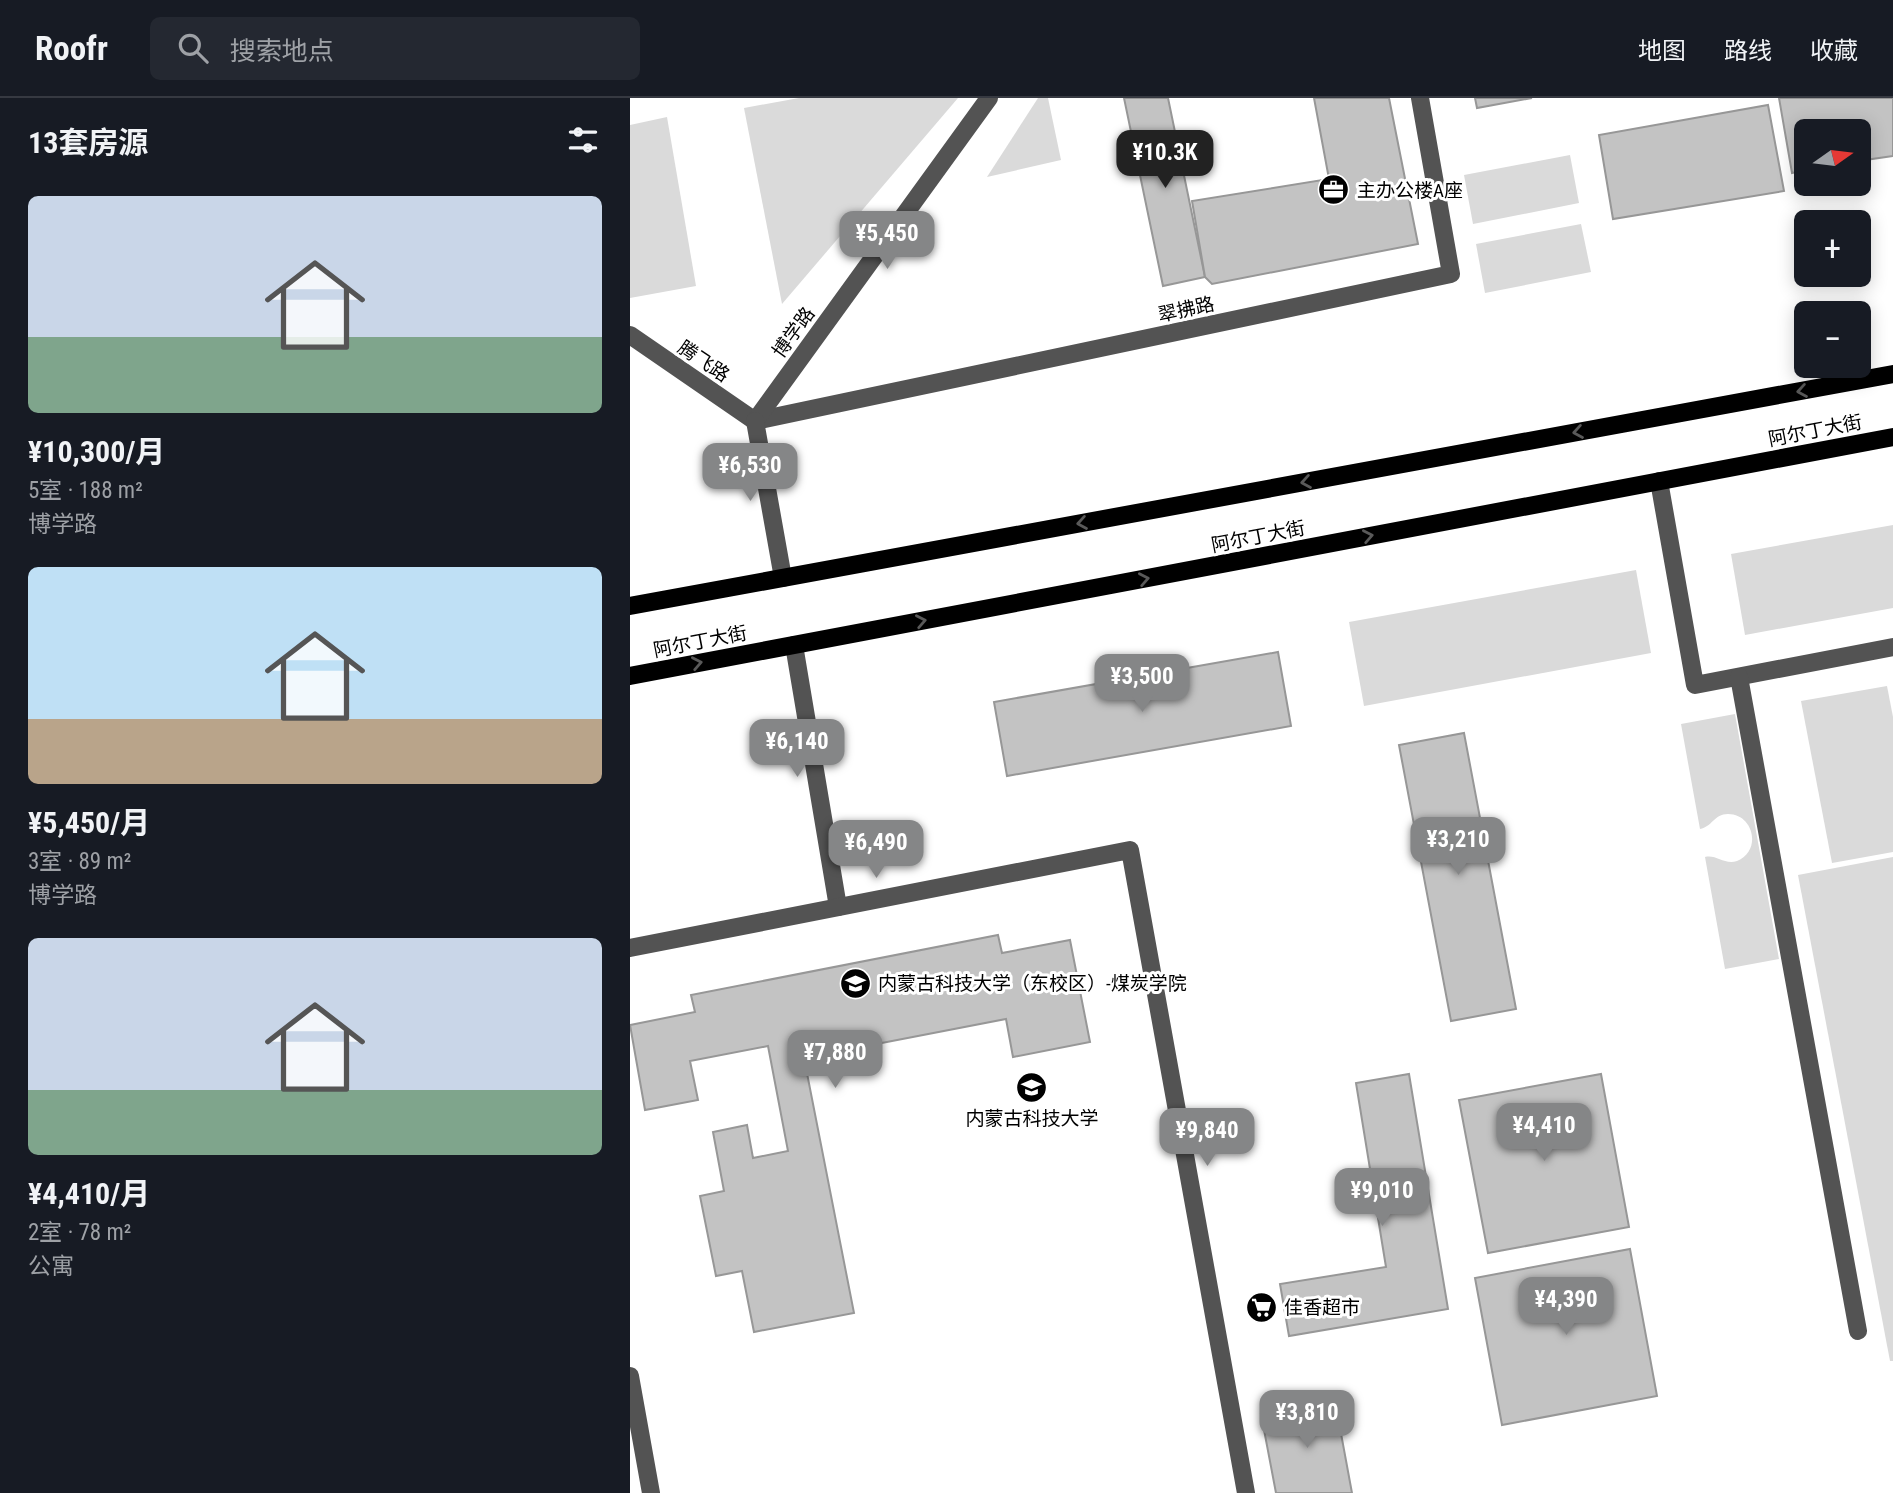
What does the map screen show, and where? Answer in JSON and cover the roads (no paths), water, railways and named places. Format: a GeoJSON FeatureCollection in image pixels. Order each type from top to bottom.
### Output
{"type":"FeatureCollection","features":[{"type":"Feature","properties":{"kind":"main road"},"geometry":{"type":"LineString","coordinates":[[630,606],[1893,374]]}},
{"type":"Feature","properties":{"kind":"main road","name":"阿尔丁大街"},"geometry":{"type":"LineString","coordinates":[[630,676],[1893,437]]}},
{"type":"Feature","properties":{"kind":"street","name":"博学路"},"geometry":{"type":"LineString","coordinates":[[755,421],[989,98]]}},
{"type":"Feature","properties":{"kind":"street","name":"翠拂路"},"geometry":{"type":"LineString","coordinates":[[755,421],[1451,274],[1420,98]]}},
{"type":"Feature","properties":{"kind":"street","name":"腾飞路"},"geometry":{"type":"LineString","coordinates":[[630,335],[755,421]]}},
{"type":"Feature","properties":{"kind":"street"},"geometry":{"type":"LineString","coordinates":[[755,421],[783,578]]}},
{"type":"Feature","properties":{"kind":"street"},"geometry":{"type":"LineString","coordinates":[[1659,481],[1695,685],[1893,648]]}},
{"type":"Feature","properties":{"kind":"street"},"geometry":{"type":"LineString","coordinates":[[794,645],[838,907]]}},
{"type":"Feature","properties":{"kind":"street"},"geometry":{"type":"LineString","coordinates":[[1739,677],[1858,1331]]}},
{"type":"Feature","properties":{"kind":"street"},"geometry":{"type":"LineString","coordinates":[[630,947],[1130,850],[1246,1493]]}},
{"type":"Feature","properties":{"kind":"street"},"geometry":{"type":"LineString","coordinates":[[630,1376],[651,1493]]}},
{"type":"Feature","properties":{"kind":"place","name":"主办公楼A座"},"geometry":{"type":"Point","coordinates":[1334,190]}},
{"type":"Feature","properties":{"kind":"place","name":"内蒙古科技大学（东校区）-煤炭学院"},"geometry":{"type":"Point","coordinates":[855,983]}},
{"type":"Feature","properties":{"kind":"place","name":"内蒙古科技大学"},"geometry":{"type":"Point","coordinates":[1032,1087]}},
{"type":"Feature","properties":{"kind":"place","name":"佳香超市"},"geometry":{"type":"Point","coordinates":[1261,1307]}}]}
